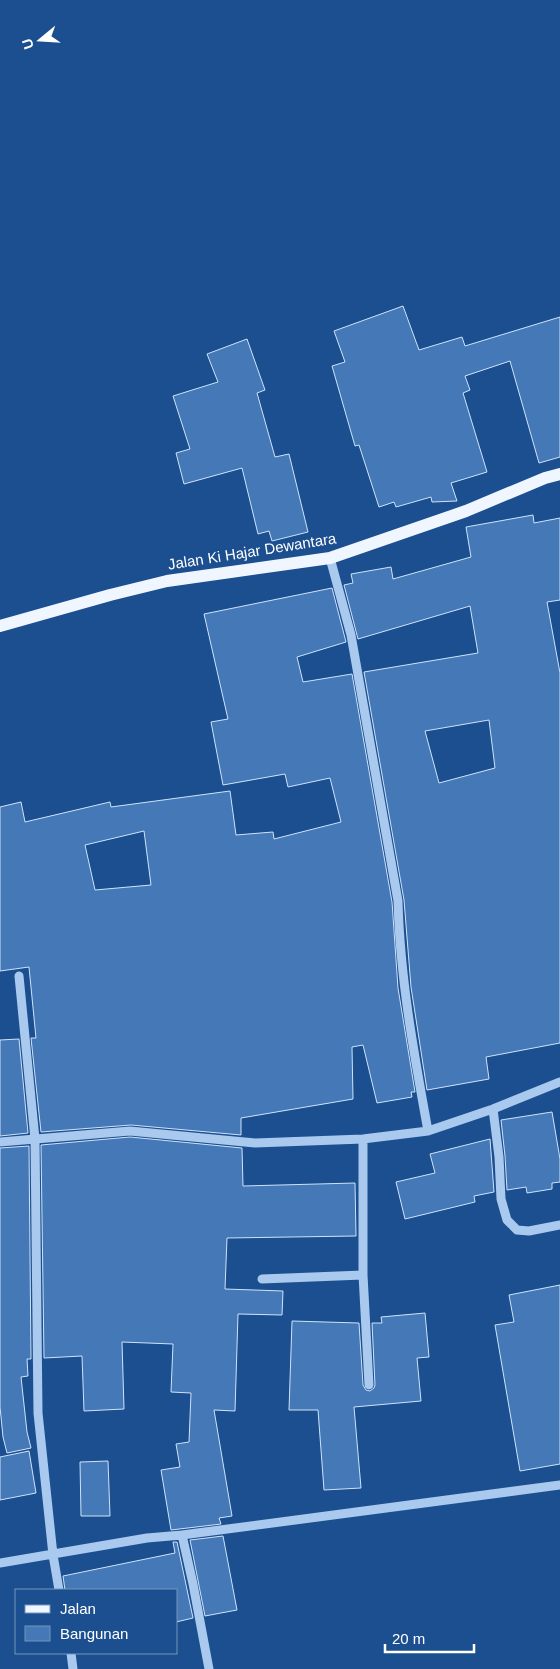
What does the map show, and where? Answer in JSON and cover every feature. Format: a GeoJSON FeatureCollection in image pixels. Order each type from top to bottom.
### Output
{"type":"FeatureCollection","features":[{"type":"Feature","properties":{"kind":"main road","name":"Jalan Ki Hajar Dewantara"},"geometry":{"type":"LineString","coordinates":[[0,626],[167,581],[330,558],[466,511],[545,478],[560,474]]}},
{"type":"Feature","properties":{"kind":"street"},"geometry":{"type":"LineString","coordinates":[[330,558],[351,635],[396,891],[399,942],[409,1022],[428,1131]]}},
{"type":"Feature","properties":{"kind":"street"},"geometry":{"type":"LineString","coordinates":[[19,976],[35,1140],[38,1413],[53,1555],[59,1589]]}},
{"type":"Feature","properties":{"kind":"street"},"geometry":{"type":"LineString","coordinates":[[0,1142],[130,1131],[255,1143],[363,1139],[428,1131],[492,1109],[560,1082]]}},
{"type":"Feature","properties":{"kind":"street"},"geometry":{"type":"LineString","coordinates":[[492,1109],[499,1157],[501,1199],[506,1220],[517,1230],[529,1231],[560,1225]]}},
{"type":"Feature","properties":{"kind":"street"},"geometry":{"type":"LineString","coordinates":[[363,1139],[364,1276],[369,1385]]}},
{"type":"Feature","properties":{"kind":"street"},"geometry":{"type":"LineString","coordinates":[[262,1280],[364,1276]]}},
{"type":"Feature","properties":{"kind":"street"},"geometry":{"type":"LineString","coordinates":[[0,1563],[147,1538],[182,1535],[560,1484]]}},
{"type":"Feature","properties":{"kind":"street"},"geometry":{"type":"LineString","coordinates":[[182,1535],[209,1669]]}},
{"type":"Feature","properties":{"kind":"street"},"geometry":{"type":"LineString","coordinates":[[70,1654],[74,1669]]}},
{"type":"Feature","properties":{"kind":"building"},"geometry":{"type":"Polygon","coordinates":[[[403,306],[419,350],[462,337],[465,346],[560,317],[560,457],[539,463],[510,361],[465,376],[470,390],[463,393],[487,472],[451,483],[457,501],[432,502],[431,497],[396,507],[394,502],[379,507],[359,445],[355,446],[332,366],[345,362],[334,331],[403,306]]]}},
{"type":"Feature","properties":{"kind":"building"},"geometry":{"type":"Polygon","coordinates":[[[247,339],[265,390],[257,393],[275,457],[289,454],[308,532],[272,541],[269,531],[258,534],[242,468],[184,484],[176,453],[190,449],[173,396],[218,382],[207,354],[247,339]]]}},
{"type":"Feature","properties":{"kind":"building"},"geometry":{"type":"Polygon","coordinates":[[[533,515],[534,523],[560,518],[560,600],[547,602],[560,673],[560,1043],[486,1057],[489,1079],[427,1090],[411,987],[404,900],[364,672],[478,653],[470,606],[358,639],[344,585],[353,583],[351,574],[391,567],[393,579],[471,557],[466,527],[533,515]],[[489,720],[425,731],[439,783],[495,768],[489,720]]]}},
{"type":"Feature","properties":{"kind":"building"},"geometry":{"type":"Polygon","coordinates":[[[332,588],[346,642],[297,657],[303,682],[352,674],[392,902],[398,988],[415,1092],[411,1092],[412,1097],[377,1103],[363,1045],[352,1047],[353,1099],[241,1118],[241,1135],[131,1125],[41,1132],[31,1038],[36,1038],[29,967],[0,971],[0,807],[21,802],[25,822],[110,802],[111,807],[230,791],[236,835],[273,832],[274,839],[341,822],[330,778],[288,787],[285,774],[223,785],[211,722],[228,719],[204,614],[332,588]],[[144,831],[85,845],[95,890],[151,885],[144,831]]]}},
{"type":"Feature","properties":{"kind":"building"},"geometry":{"type":"Polygon","coordinates":[[[19,1039],[28,1133],[0,1136],[0,1040],[19,1039]]]}},
{"type":"Feature","properties":{"kind":"building"},"geometry":{"type":"Polygon","coordinates":[[[552,1112],[560,1159],[560,1182],[552,1183],[552,1189],[527,1193],[526,1187],[507,1190],[501,1120],[552,1112]]]}},
{"type":"Feature","properties":{"kind":"building"},"geometry":{"type":"Polygon","coordinates":[[[130,1137],[242,1148],[243,1186],[355,1183],[356,1236],[227,1238],[225,1289],[283,1291],[282,1315],[238,1314],[235,1411],[214,1410],[232,1516],[219,1518],[221,1524],[171,1530],[161,1470],[180,1467],[176,1444],[189,1442],[191,1393],[171,1392],[173,1344],[122,1342],[124,1409],[84,1411],[82,1356],[44,1358],[41,1145],[130,1137]]]}},
{"type":"Feature","properties":{"kind":"building"},"geometry":{"type":"Polygon","coordinates":[[[490,1139],[494,1192],[474,1196],[475,1202],[405,1219],[396,1182],[435,1173],[430,1154],[490,1139]]]}},
{"type":"Feature","properties":{"kind":"building"},"geometry":{"type":"Polygon","coordinates":[[[29,1146],[31,1359],[27,1359],[28,1376],[21,1377],[27,1432],[31,1448],[7,1453],[3,1437],[0,1407],[0,1148],[29,1146]]]}},
{"type":"Feature","properties":{"kind":"building"},"geometry":{"type":"Polygon","coordinates":[[[560,1285],[560,1464],[520,1471],[495,1325],[514,1322],[509,1295],[560,1285]]]}},
{"type":"Feature","properties":{"kind":"building"},"geometry":{"type":"Polygon","coordinates":[[[425,1313],[429,1357],[417,1358],[421,1401],[354,1407],[361,1488],[324,1490],[318,1410],[289,1410],[292,1321],[359,1323],[363,1385],[366,1390],[370,1391],[375,1385],[372,1323],[382,1323],[381,1317],[425,1313]]]}},
{"type":"Feature","properties":{"kind":"building"},"geometry":{"type":"Polygon","coordinates":[[[29,1451],[36,1493],[0,1500],[0,1457],[29,1451]]]}},
{"type":"Feature","properties":{"kind":"building"},"geometry":{"type":"Polygon","coordinates":[[[108,1461],[110,1516],[81,1516],[80,1462],[108,1461]]]}},
{"type":"Feature","properties":{"kind":"building"},"geometry":{"type":"Polygon","coordinates":[[[223,1536],[237,1610],[205,1616],[190,1540],[223,1536]]]}},
{"type":"Feature","properties":{"kind":"building"},"geometry":{"type":"Polygon","coordinates":[[[173,1542],[177,1542],[193,1618],[178,1622],[178,1589],[65,1589],[63,1576],[175,1553],[173,1542]]]}}]}
